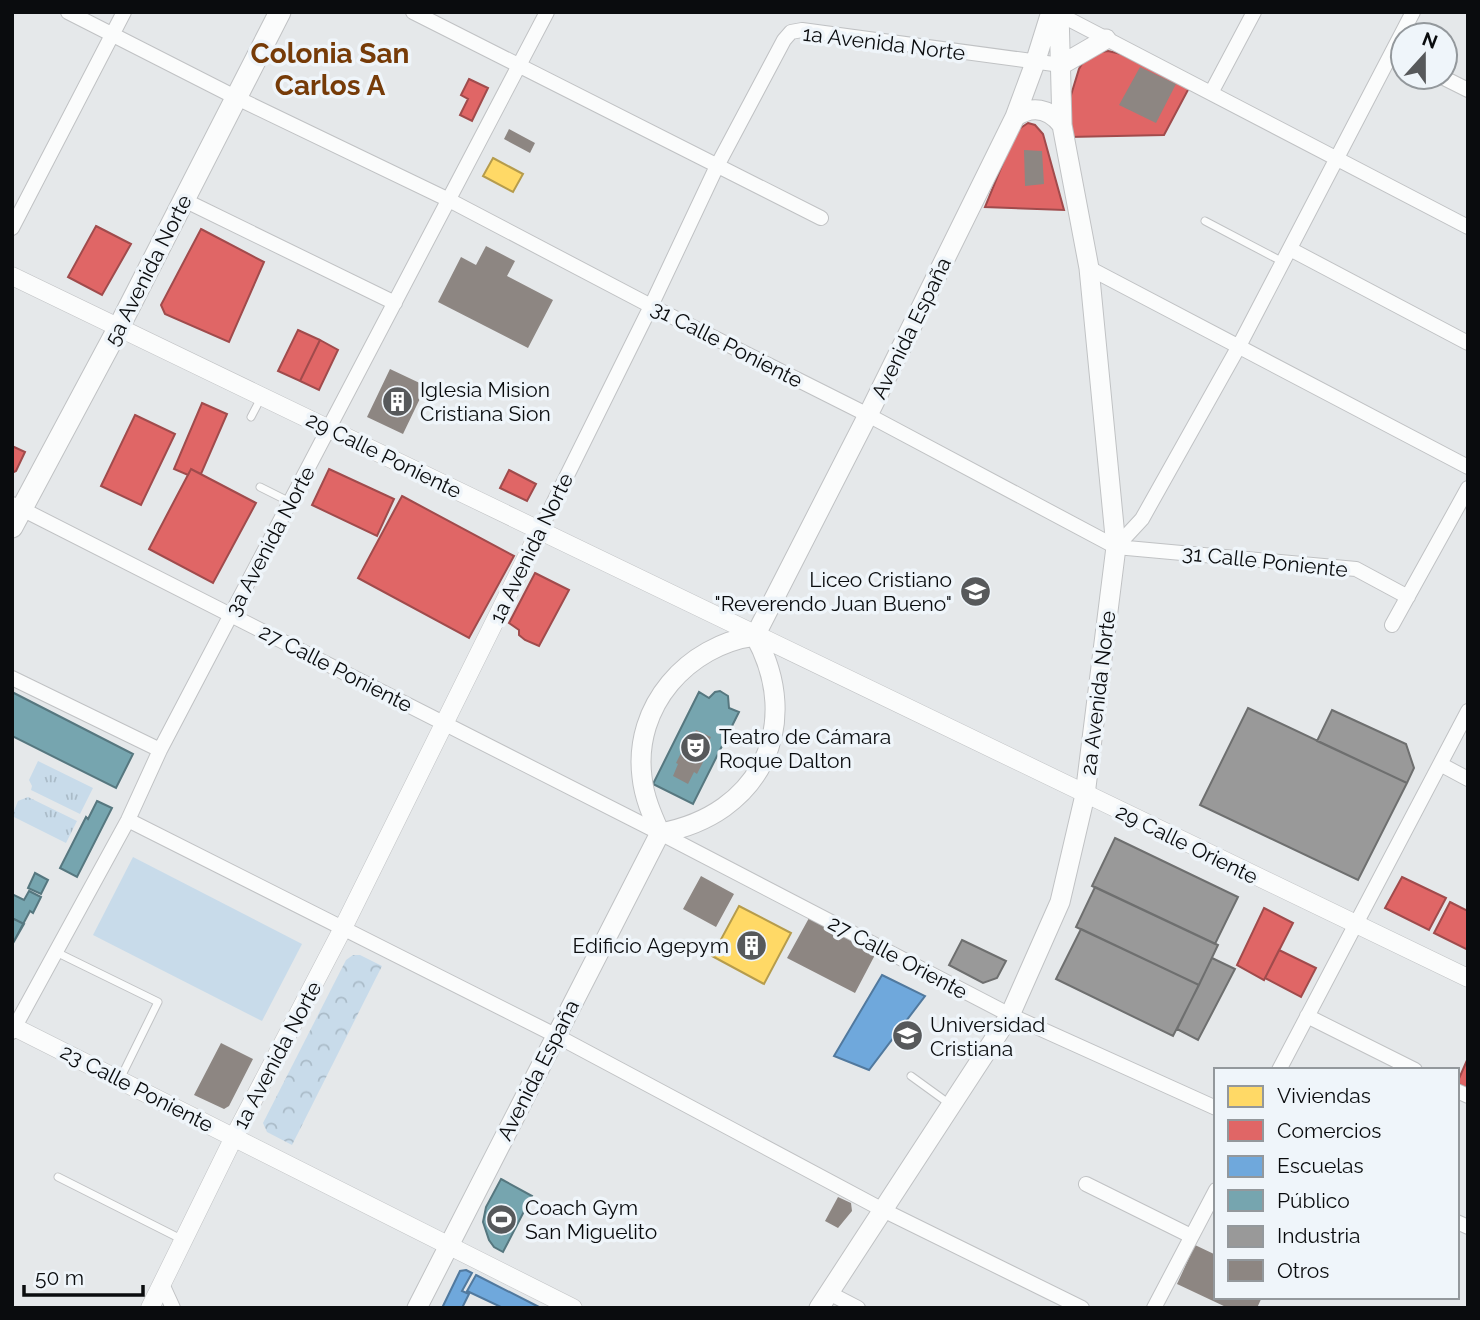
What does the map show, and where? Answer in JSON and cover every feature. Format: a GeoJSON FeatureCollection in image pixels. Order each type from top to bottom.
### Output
{"type":"FeatureCollection","features":[{"type":"Feature","properties":{"kind":"main road","name":"5a Avenida Norte"},"geometry":{"type":"LineString","coordinates":[[15,513],[119,327],[280,12]]}},
{"type":"Feature","properties":{"kind":"main road","name":"Avenida España"},"geometry":{"type":"LineString","coordinates":[[755,636],[1015,117],[1056,13]]}},
{"type":"Feature","properties":{"kind":"main road","name":"2a Avenida Norte"},"geometry":{"type":"LineString","coordinates":[[824,1300],[1010,1015],[1060,902],[1085,795],[1116,547],[1088,268],[1062,125],[1061,65],[1056,13]]}},
{"type":"Feature","properties":{"kind":"main road"},"geometry":{"type":"LineString","coordinates":[[1061,65],[1106,38]]}},
{"type":"Feature","properties":{"kind":"main road"},"geometry":{"type":"LineString","coordinates":[[1015,117],[1022,112],[1040,110],[1056,117],[1062,125]]}},
{"type":"Feature","properties":{"kind":"main road"},"geometry":{"type":"LineString","coordinates":[[755,636],[765,654],[775,692],[776,713],[767,752],[747,787],[725,807],[699,823],[660,833],[645,793],[642,774],[641,754],[650,715],[659,697],[685,666],[719,645],[738,638],[755,636]]}},
{"type":"Feature","properties":{"kind":"main road","name":"Avenida España"},"geometry":{"type":"LineString","coordinates":[[416,1308],[660,833]]}},
{"type":"Feature","properties":{"kind":"street","name":"31 Calle Poniente"},"geometry":{"type":"LineString","coordinates":[[68,12],[237,98],[449,200],[868,415],[1116,547],[1356,569],[1408,597]]}},
{"type":"Feature","properties":{"kind":"street"},"geometry":{"type":"LineString","coordinates":[[12,228],[124,12]]}},
{"type":"Feature","properties":{"kind":"street"},"geometry":{"type":"LineString","coordinates":[[414,12],[821,218]]}},
{"type":"Feature","properties":{"kind":"street","name":"3a Avenida Norte"},"geometry":{"type":"LineString","coordinates":[[13,1028],[128,820],[160,751],[547,12]]}},
{"type":"Feature","properties":{"kind":"street"},"geometry":{"type":"LineString","coordinates":[[1211,93],[1254,12]]}},
{"type":"Feature","properties":{"kind":"street"},"geometry":{"type":"LineString","coordinates":[[1056,13],[1468,227]]}},
{"type":"Feature","properties":{"kind":"street","name":"1a Avenida Norte"},"geometry":{"type":"LineString","coordinates":[[150,1308],[234,1137],[342,930],[651,306],[717,166],[784,40],[791,32],[802,30],[1061,65]]}},
{"type":"Feature","properties":{"kind":"street"},"geometry":{"type":"LineString","coordinates":[[1116,547],[1142,519],[1239,346],[1337,159],[1389,70]]}},
{"type":"Feature","properties":{"kind":"street"},"geometry":{"type":"LineString","coordinates":[[184,200],[394,303]]}},
{"type":"Feature","properties":{"kind":"street"},"geometry":{"type":"LineString","coordinates":[[1287,255],[1468,343]]}},
{"type":"Feature","properties":{"kind":"street"},"geometry":{"type":"LineString","coordinates":[[1088,268],[1468,467]]}},
{"type":"Feature","properties":{"kind":"street","name":"29 Calle Poniente"},"geometry":{"type":"LineString","coordinates":[[12,276],[755,636]]}},
{"type":"Feature","properties":{"kind":"street"},"geometry":{"type":"LineString","coordinates":[[1392,625],[1468,488]]}},
{"type":"Feature","properties":{"kind":"street","name":"27 Calle Poniente"},"geometry":{"type":"LineString","coordinates":[[15,513],[231,615],[660,833]]}},
{"type":"Feature","properties":{"kind":"street","name":"29 Calle Oriente"},"geometry":{"type":"LineString","coordinates":[[755,636],[1468,978]]}},
{"type":"Feature","properties":{"kind":"street"},"geometry":{"type":"LineString","coordinates":[[12,678],[160,751]]}},
{"type":"Feature","properties":{"kind":"street"},"geometry":{"type":"LineString","coordinates":[[1280,1068],[1468,711]]}},
{"type":"Feature","properties":{"kind":"street"},"geometry":{"type":"LineString","coordinates":[[1440,764],[1468,779]]}},
{"type":"Feature","properties":{"kind":"street"},"geometry":{"type":"LineString","coordinates":[[128,820],[555,1035],[883,1210],[1082,1308]]}},
{"type":"Feature","properties":{"kind":"street","name":"27 Calle Oriente"},"geometry":{"type":"LineString","coordinates":[[660,833],[1010,1015],[1214,1107]]}},
{"type":"Feature","properties":{"kind":"street"},"geometry":{"type":"LineString","coordinates":[[1307,1016],[1411,1068]]}},
{"type":"Feature","properties":{"kind":"street","name":"23 Calle Poniente"},"geometry":{"type":"LineString","coordinates":[[13,1028],[120,1079],[573,1308]]}},
{"type":"Feature","properties":{"kind":"street"},"geometry":{"type":"LineString","coordinates":[[1086,1184],[1191,1236]]}},
{"type":"Feature","properties":{"kind":"street"},"geometry":{"type":"LineString","coordinates":[[1154,1308],[1214,1194]]}},
{"type":"Feature","properties":{"kind":"street"},"geometry":{"type":"LineString","coordinates":[[162,1284],[173,1308]]}},
{"type":"Feature","properties":{"kind":"street"},"geometry":{"type":"LineString","coordinates":[[824,1300],[858,1308]]}},
{"type":"Feature","properties":{"kind":"lane"},"geometry":{"type":"LineString","coordinates":[[1205,222],[1287,255]]}},
{"type":"Feature","properties":{"kind":"lane"},"geometry":{"type":"LineString","coordinates":[[251,417],[262,396]]}},
{"type":"Feature","properties":{"kind":"lane"},"geometry":{"type":"LineString","coordinates":[[260,487],[290,502]]}},
{"type":"Feature","properties":{"kind":"lane"},"geometry":{"type":"LineString","coordinates":[[56,952],[158,1002],[120,1079]]}},
{"type":"Feature","properties":{"kind":"lane"},"geometry":{"type":"LineString","coordinates":[[911,1076],[952,1105]]}},
{"type":"Feature","properties":{"kind":"lane"},"geometry":{"type":"LineString","coordinates":[[58,1177],[183,1240]]}},
{"type":"Feature","properties":{"kind":"green space"},"geometry":{"type":"Polygon","coordinates":[[[38,761],[93,788],[80,814],[31,790],[29,780],[38,761]]]}},
{"type":"Feature","properties":{"kind":"green space"},"geometry":{"type":"Polygon","coordinates":[[[28,797],[77,821],[66,843],[12,816],[18,801],[28,797]]]}},
{"type":"Feature","properties":{"kind":"green space"},"geometry":{"type":"Polygon","coordinates":[[[133,857],[302,944],[262,1021],[93,935],[133,857]]]}},
{"type":"Feature","properties":{"kind":"green space"},"geometry":{"type":"Polygon","coordinates":[[[353,955],[360,955],[382,966],[292,1145],[267,1132],[263,1123],[346,960],[353,955]]]}},
{"type":"Feature","properties":{"kind":"building: Viviendas"},"geometry":{"type":"Polygon","coordinates":[[[493,158],[523,174],[513,192],[483,176],[493,158]]]}},
{"type":"Feature","properties":{"kind":"building: Viviendas","name":"Edificio Agepym"},"geometry":{"type":"Polygon","coordinates":[[[739,906],[791,933],[764,984],[712,956],[739,906]]]}},
{"type":"Feature","properties":{"kind":"building: Comercios"},"geometry":{"type":"Polygon","coordinates":[[[1108,51],[1121,54],[1189,88],[1164,135],[1069,137],[1068,105],[1079,69],[1083,62],[1095,53],[1108,51]]]}},
{"type":"Feature","properties":{"kind":"building: Comercios"},"geometry":{"type":"Polygon","coordinates":[[[469,79],[488,88],[472,121],[460,115],[468,99],[461,95],[469,79]]]}},
{"type":"Feature","properties":{"kind":"building: Comercios"},"geometry":{"type":"Polygon","coordinates":[[[1028,123],[1035,125],[1043,134],[1064,210],[985,207],[1016,131],[1028,123]]]}},
{"type":"Feature","properties":{"kind":"building: Comercios"},"geometry":{"type":"Polygon","coordinates":[[[96,226],[131,244],[102,295],[68,277],[96,226]]]}},
{"type":"Feature","properties":{"kind":"building: Comercios"},"geometry":{"type":"Polygon","coordinates":[[[201,229],[264,262],[229,342],[165,314],[161,305],[201,229]]]}},
{"type":"Feature","properties":{"kind":"building: Comercios"},"geometry":{"type":"Polygon","coordinates":[[[298,330],[320,340],[300,381],[278,371],[298,330]]]}},
{"type":"Feature","properties":{"kind":"building: Comercios"},"geometry":{"type":"Polygon","coordinates":[[[320,340],[338,350],[319,390],[300,381],[320,340]]]}},
{"type":"Feature","properties":{"kind":"building: Comercios"},"geometry":{"type":"Polygon","coordinates":[[[202,403],[227,414],[201,474],[191,469],[188,475],[174,469],[202,403]]]}},
{"type":"Feature","properties":{"kind":"building: Comercios"},"geometry":{"type":"Polygon","coordinates":[[[135,415],[175,434],[141,505],[101,486],[135,415]]]}},
{"type":"Feature","properties":{"kind":"building: Comercios"},"geometry":{"type":"Polygon","coordinates":[[[12,446],[25,452],[16,471],[12,473],[12,446]]]}},
{"type":"Feature","properties":{"kind":"building: Comercios"},"geometry":{"type":"Polygon","coordinates":[[[191,469],[256,503],[213,583],[149,549],[191,469]]]}},
{"type":"Feature","properties":{"kind":"building: Comercios"},"geometry":{"type":"Polygon","coordinates":[[[329,469],[394,499],[377,536],[312,505],[329,469]]]}},
{"type":"Feature","properties":{"kind":"building: Comercios"},"geometry":{"type":"Polygon","coordinates":[[[509,470],[536,484],[527,501],[500,488],[509,470]]]}},
{"type":"Feature","properties":{"kind":"building: Comercios"},"geometry":{"type":"Polygon","coordinates":[[[402,496],[514,556],[469,638],[358,578],[402,496]]]}},
{"type":"Feature","properties":{"kind":"building: Comercios"},"geometry":{"type":"Polygon","coordinates":[[[535,573],[569,590],[539,646],[525,640],[519,635],[519,630],[509,623],[535,573]]]}},
{"type":"Feature","properties":{"kind":"building: Comercios"},"geometry":{"type":"Polygon","coordinates":[[[1402,877],[1446,898],[1429,930],[1385,908],[1402,877]]]}},
{"type":"Feature","properties":{"kind":"building: Comercios"},"geometry":{"type":"Polygon","coordinates":[[[1450,902],[1468,911],[1468,950],[1434,933],[1450,902]]]}},
{"type":"Feature","properties":{"kind":"building: Comercios"},"geometry":{"type":"Polygon","coordinates":[[[1264,908],[1293,923],[1264,980],[1237,965],[1264,908]]]}},
{"type":"Feature","properties":{"kind":"building: Comercios"},"geometry":{"type":"Polygon","coordinates":[[[1279,950],[1316,968],[1301,997],[1265,978],[1279,950]]]}},
{"type":"Feature","properties":{"kind":"building: Comercios"},"geometry":{"type":"Polygon","coordinates":[[[1468,1058],[1468,1089],[1459,1084],[1468,1058]]]}},
{"type":"Feature","properties":{"kind":"building: Escuelas"},"geometry":{"type":"Polygon","coordinates":[[[882,975],[925,996],[869,1070],[834,1056],[882,975]]]}},
{"type":"Feature","properties":{"kind":"building: Escuelas"},"geometry":{"type":"Polygon","coordinates":[[[460,1271],[472,1273],[462,1291],[469,1294],[462,1308],[442,1308],[460,1271]]]}},
{"type":"Feature","properties":{"kind":"building: Escuelas"},"geometry":{"type":"Polygon","coordinates":[[[476,1275],[541,1308],[503,1308],[467,1291],[476,1275]]]}},
{"type":"Feature","properties":{"kind":"building: Público","name":"Teatro de Cámara Roque Dalton"},"geometry":{"type":"Polygon","coordinates":[[[720,691],[728,696],[729,708],[739,712],[693,804],[653,784],[699,692],[709,698],[720,691]]]}},
{"type":"Feature","properties":{"kind":"building: Público"},"geometry":{"type":"Polygon","coordinates":[[[12,692],[133,754],[116,788],[12,736],[12,692]]]}},
{"type":"Feature","properties":{"kind":"building: Público"},"geometry":{"type":"Polygon","coordinates":[[[97,801],[112,808],[77,877],[60,868],[97,801]]]}},
{"type":"Feature","properties":{"kind":"building: Público"},"geometry":{"type":"Polygon","coordinates":[[[35,873],[48,880],[41,894],[28,888],[35,873]]]}},
{"type":"Feature","properties":{"kind":"building: Público"},"geometry":{"type":"Polygon","coordinates":[[[29,891],[41,897],[33,913],[30,911],[12,945],[12,894],[24,900],[29,891]]]}},
{"type":"Feature","properties":{"kind":"building: Público"},"geometry":{"type":"Polygon","coordinates":[[[14,919],[24,924],[12,945],[12,922],[14,919]]]}},
{"type":"Feature","properties":{"kind":"building: Público","name":"Coach Gym San Miguelito"},"geometry":{"type":"Polygon","coordinates":[[[501,1179],[532,1196],[503,1252],[489,1240],[483,1222],[486,1207],[501,1179]]]}},
{"type":"Feature","properties":{"kind":"building: Industria"},"geometry":{"type":"Polygon","coordinates":[[[1248,708],[1407,783],[1358,880],[1200,805],[1248,708]]]}},
{"type":"Feature","properties":{"kind":"building: Industria"},"geometry":{"type":"Polygon","coordinates":[[[1332,710],[1406,744],[1414,768],[1407,783],[1317,741],[1332,710]]]}},
{"type":"Feature","properties":{"kind":"building: Industria"},"geometry":{"type":"Polygon","coordinates":[[[1115,838],[1238,897],[1215,944],[1092,886],[1115,838]]]}},
{"type":"Feature","properties":{"kind":"building: Industria"},"geometry":{"type":"Polygon","coordinates":[[[1095,887],[1218,945],[1199,985],[1076,927],[1095,887]]]}},
{"type":"Feature","properties":{"kind":"building: Industria"},"geometry":{"type":"Polygon","coordinates":[[[1081,929],[1199,985],[1173,1036],[1056,979],[1081,929]]]}},
{"type":"Feature","properties":{"kind":"building: Industria"},"geometry":{"type":"Polygon","coordinates":[[[962,940],[1006,961],[997,978],[983,983],[949,965],[962,940]]]}},
{"type":"Feature","properties":{"kind":"building: Industria"},"geometry":{"type":"Polygon","coordinates":[[[1212,958],[1235,969],[1198,1040],[1177,1029],[1212,958]]]}},
{"type":"Feature","properties":{"kind":"building: Otros"},"geometry":{"type":"Polygon","coordinates":[[[1140,67],[1176,84],[1156,123],[1119,105],[1140,67]]]}},
{"type":"Feature","properties":{"kind":"building: Otros"},"geometry":{"type":"Polygon","coordinates":[[[509,129],[535,143],[530,153],[504,139],[509,129]]]}},
{"type":"Feature","properties":{"kind":"building: Otros"},"geometry":{"type":"Polygon","coordinates":[[[1024,150],[1042,151],[1044,184],[1025,186],[1024,150]]]}},
{"type":"Feature","properties":{"kind":"building: Otros"},"geometry":{"type":"Polygon","coordinates":[[[486,246],[515,261],[507,276],[553,300],[528,348],[438,302],[461,257],[476,265],[486,246]]]}},
{"type":"Feature","properties":{"kind":"building: Otros","name":"Iglesia Mision Cristiana Sion"},"geometry":{"type":"Polygon","coordinates":[[[390,369],[426,386],[403,434],[367,417],[390,369]]]}},
{"type":"Feature","properties":{"kind":"building: Otros"},"geometry":{"type":"Polygon","coordinates":[[[696,730],[711,737],[706,748],[709,750],[697,774],[694,772],[688,784],[673,776],[678,764],[676,763],[688,739],[691,741],[696,730]]]}},
{"type":"Feature","properties":{"kind":"building: Otros"},"geometry":{"type":"Polygon","coordinates":[[[701,876],[734,894],[716,927],[683,909],[701,876]]]}},
{"type":"Feature","properties":{"kind":"building: Otros"},"geometry":{"type":"Polygon","coordinates":[[[809,918],[876,953],[855,993],[787,958],[809,918]]]}},
{"type":"Feature","properties":{"kind":"building: Otros"},"geometry":{"type":"Polygon","coordinates":[[[221,1043],[253,1059],[229,1106],[224,1109],[194,1095],[221,1043]]]}},
{"type":"Feature","properties":{"kind":"building: Otros"},"geometry":{"type":"Polygon","coordinates":[[[838,1197],[851,1203],[852,1211],[838,1228],[825,1221],[838,1197]]]}},
{"type":"Feature","properties":{"kind":"building: Otros"},"geometry":{"type":"Polygon","coordinates":[[[1195,1245],[1214,1254],[1214,1299],[1261,1299],[1257,1308],[1228,1308],[1177,1284],[1195,1245]]]}},
{"type":"Feature","properties":{"kind":"place","name":"Iglesia Mision Cristiana Sion"},"geometry":{"type":"Point","coordinates":[397,401]}},
{"type":"Feature","properties":{"kind":"place","name":"Liceo Cristiano \"Reverendo Juan Bueno\""},"geometry":{"type":"Point","coordinates":[975,591]}},
{"type":"Feature","properties":{"kind":"place","name":"Teatro de Cámara Roque Dalton"},"geometry":{"type":"Point","coordinates":[696,748]}},
{"type":"Feature","properties":{"kind":"place","name":"Edificio Agepym"},"geometry":{"type":"Point","coordinates":[752,945]}},
{"type":"Feature","properties":{"kind":"place","name":"Universidad Cristiana"},"geometry":{"type":"Point","coordinates":[907,1036]}},
{"type":"Feature","properties":{"kind":"place","name":"Coach Gym San Miguelito"},"geometry":{"type":"Point","coordinates":[502,1219]}},
{"type":"Feature","properties":{"kind":"district","name":"Colonia San Carlos A"},"geometry":{"type":"Point","coordinates":[330,69]}}]}
